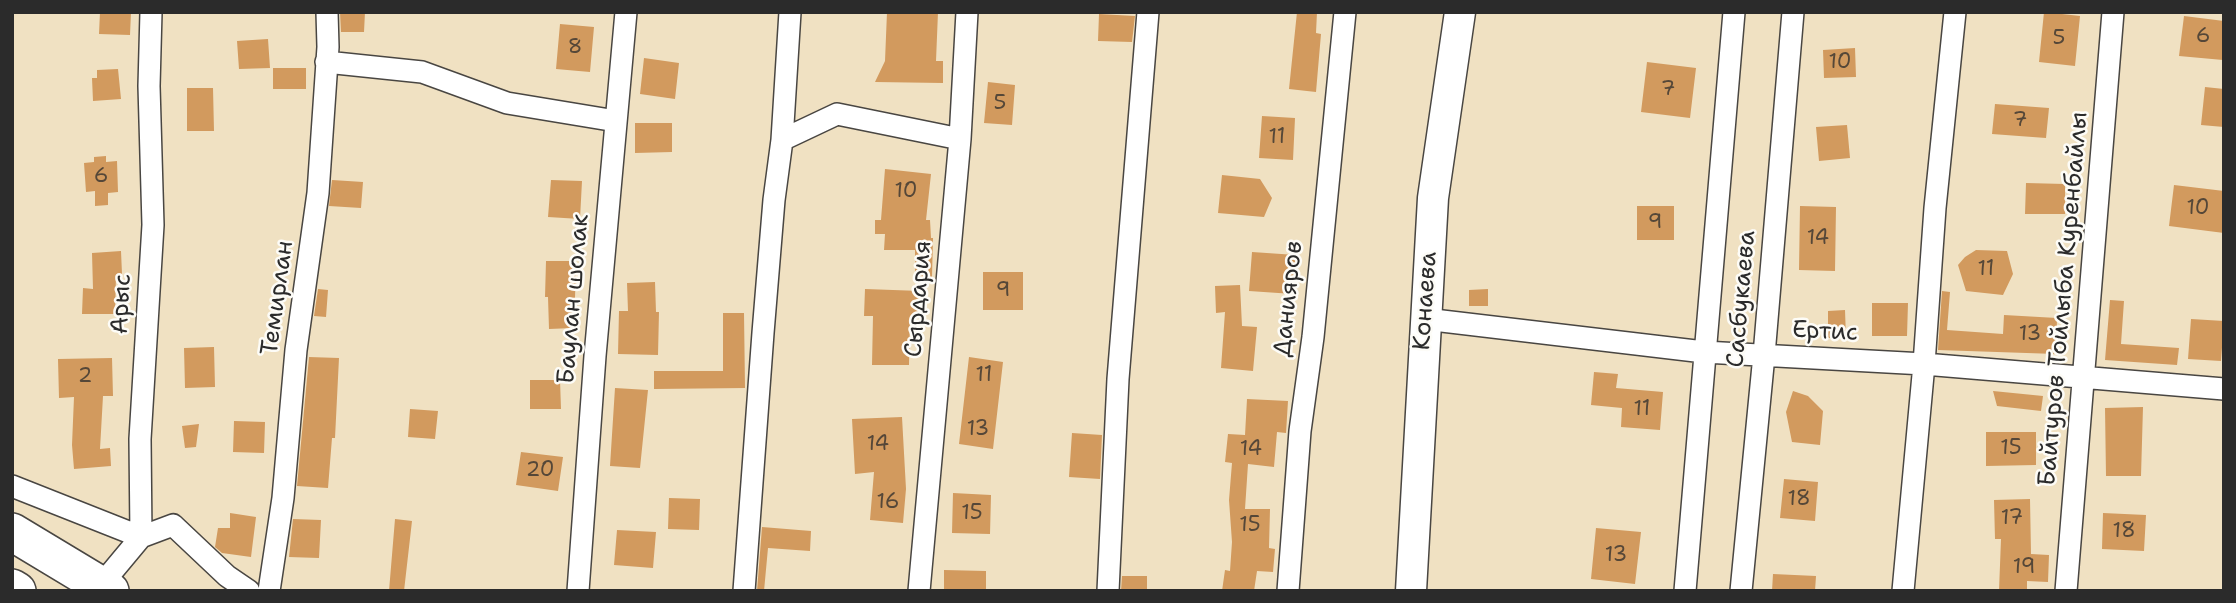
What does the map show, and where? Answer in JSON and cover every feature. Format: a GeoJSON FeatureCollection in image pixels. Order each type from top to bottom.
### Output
{"type":"FeatureCollection","features":[{"type":"Feature","properties":{"kind":"highway"},"geometry":{"type":"LineString","coordinates":[[12,532],[106,588]]}},
{"type":"Feature","properties":{"kind":"highway"},"geometry":{"type":"LineString","coordinates":[[12,588],[17,591]]}},
{"type":"Feature","properties":{"kind":"main road","name":"Конаева"},"geometry":{"type":"LineString","coordinates":[[1410,591],[1433,198],[1460,12]]}},
{"type":"Feature","properties":{"kind":"street","name":"Арыс"},"geometry":{"type":"LineString","coordinates":[[141,537],[140,439],[153,225],[149,86],[151,12]]}},
{"type":"Feature","properties":{"kind":"street","name":"Темирлан"},"geometry":{"type":"LineString","coordinates":[[269,591],[283,498],[296,350],[318,193],[327,12]]}},
{"type":"Feature","properties":{"kind":"street","name":"Баулан шолак"},"geometry":{"type":"LineString","coordinates":[[578,591],[595,356],[626,12]]}},
{"type":"Feature","properties":{"kind":"street"},"geometry":{"type":"LineString","coordinates":[[744,591],[762,333],[782,140],[790,12]]}},
{"type":"Feature","properties":{"kind":"street","name":"Сырдария"},"geometry":{"type":"LineString","coordinates":[[919,591],[960,139],[967,12]]}},
{"type":"Feature","properties":{"kind":"street"},"geometry":{"type":"LineString","coordinates":[[1108,591],[1118,379],[1148,12]]}},
{"type":"Feature","properties":{"kind":"street","name":"Данияров"},"geometry":{"type":"LineString","coordinates":[[1288,591],[1300,432],[1345,12]]}},
{"type":"Feature","properties":{"kind":"street","name":"Сасбукаева"},"geometry":{"type":"LineString","coordinates":[[1685,591],[1734,12]]}},
{"type":"Feature","properties":{"kind":"street","name":"Сасбукаева"},"geometry":{"type":"LineString","coordinates":[[1741,591],[1793,12]]}},
{"type":"Feature","properties":{"kind":"street"},"geometry":{"type":"LineString","coordinates":[[1903,591],[1935,208],[1955,12]]}},
{"type":"Feature","properties":{"kind":"street","name":"Байтуров Тойлыба Куренбайлы"},"geometry":{"type":"LineString","coordinates":[[2066,591],[2113,12]]}},
{"type":"Feature","properties":{"kind":"street"},"geometry":{"type":"LineString","coordinates":[[326,62],[422,72],[507,103],[616,121]]}},
{"type":"Feature","properties":{"kind":"street"},"geometry":{"type":"LineString","coordinates":[[782,140],[837,114],[960,139]]}},
{"type":"Feature","properties":{"kind":"street","name":"Ертис"},"geometry":{"type":"LineString","coordinates":[[1424,318],[1704,352],[1924,364],[2224,389]]}},
{"type":"Feature","properties":{"kind":"street"},"geometry":{"type":"LineString","coordinates":[[12,486],[141,537]]}},
{"type":"Feature","properties":{"kind":"street"},"geometry":{"type":"LineString","coordinates":[[106,588],[141,537],[173,525],[227,576],[249,591]]}},
{"type":"Feature","properties":{"kind":"building"},"geometry":{"type":"Polygon","coordinates":[[[100,12],[131,12],[130,35],[99,34],[100,12]]]}},
{"type":"Feature","properties":{"kind":"building"},"geometry":{"type":"Polygon","coordinates":[[[340,12],[365,12],[364,32],[341,32],[340,12]]]}},
{"type":"Feature","properties":{"kind":"building"},"geometry":{"type":"Polygon","coordinates":[[[887,12],[938,12],[936,61],[943,61],[943,83],[875,82],[885,61],[887,12]]]}},
{"type":"Feature","properties":{"kind":"building"},"geometry":{"type":"Polygon","coordinates":[[[1297,12],[1317,12],[1316,33],[1321,34],[1316,92],[1289,89],[1297,12]]]}},
{"type":"Feature","properties":{"kind":"building"},"geometry":{"type":"Polygon","coordinates":[[[2044,12],[2080,16],[2075,66],[2039,62],[2044,12]]]}},
{"type":"Feature","properties":{"kind":"building"},"geometry":{"type":"Polygon","coordinates":[[[1099,14],[1135,16],[1132,42],[1098,41],[1099,14]]]}},
{"type":"Feature","properties":{"kind":"building"},"geometry":{"type":"Polygon","coordinates":[[[2184,16],[2224,21],[2223,60],[2179,56],[2184,16]]]}},
{"type":"Feature","properties":{"kind":"building"},"geometry":{"type":"Polygon","coordinates":[[[560,24],[594,27],[590,72],[556,69],[560,24]]]}},
{"type":"Feature","properties":{"kind":"building"},"geometry":{"type":"Polygon","coordinates":[[[268,39],[270,68],[239,69],[237,41],[268,39]]]}},
{"type":"Feature","properties":{"kind":"building"},"geometry":{"type":"Polygon","coordinates":[[[1855,48],[1856,77],[1824,78],[1823,50],[1855,48]]]}},
{"type":"Feature","properties":{"kind":"building"},"geometry":{"type":"Polygon","coordinates":[[[644,58],[679,63],[675,99],[640,94],[644,58]]]}},
{"type":"Feature","properties":{"kind":"building"},"geometry":{"type":"Polygon","coordinates":[[[1647,62],[1696,68],[1690,118],[1641,112],[1647,62]]]}},
{"type":"Feature","properties":{"kind":"building"},"geometry":{"type":"Polygon","coordinates":[[[273,68],[306,68],[306,89],[273,89],[273,68]]]}},
{"type":"Feature","properties":{"kind":"building"},"geometry":{"type":"Polygon","coordinates":[[[118,69],[121,99],[93,101],[92,78],[97,78],[97,70],[118,69]]]}},
{"type":"Feature","properties":{"kind":"building"},"geometry":{"type":"Polygon","coordinates":[[[988,82],[1015,85],[1012,125],[984,123],[988,82]]]}},
{"type":"Feature","properties":{"kind":"building"},"geometry":{"type":"Polygon","coordinates":[[[2205,87],[2224,89],[2224,127],[2201,125],[2205,87]]]}},
{"type":"Feature","properties":{"kind":"building"},"geometry":{"type":"Polygon","coordinates":[[[187,88],[213,88],[214,131],[187,131],[187,88]]]}},
{"type":"Feature","properties":{"kind":"building"},"geometry":{"type":"Polygon","coordinates":[[[1995,104],[2049,108],[2046,138],[1992,134],[1995,104]]]}},
{"type":"Feature","properties":{"kind":"building"},"geometry":{"type":"Polygon","coordinates":[[[1262,116],[1295,118],[1293,160],[1259,158],[1262,116]]]}},
{"type":"Feature","properties":{"kind":"building"},"geometry":{"type":"Polygon","coordinates":[[[635,123],[672,123],[672,152],[635,153],[635,123]]]}},
{"type":"Feature","properties":{"kind":"building"},"geometry":{"type":"Polygon","coordinates":[[[1847,125],[1850,158],[1819,161],[1816,127],[1847,125]]]}},
{"type":"Feature","properties":{"kind":"building"},"geometry":{"type":"Polygon","coordinates":[[[106,156],[106,162],[117,161],[118,192],[108,193],[108,205],[95,206],[95,191],[86,192],[84,163],[94,162],[94,157],[106,156]]]}},
{"type":"Feature","properties":{"kind":"building"},"geometry":{"type":"Polygon","coordinates":[[[885,169],[931,174],[926,220],[930,220],[933,238],[932,277],[915,276],[915,250],[884,250],[885,234],[875,234],[875,220],[881,220],[885,169]]]}},
{"type":"Feature","properties":{"kind":"building"},"geometry":{"type":"Polygon","coordinates":[[[1222,175],[1260,179],[1272,198],[1264,217],[1218,213],[1222,175]]]}},
{"type":"Feature","properties":{"kind":"building"},"geometry":{"type":"Polygon","coordinates":[[[332,180],[363,182],[361,208],[329,206],[332,180]]]}},
{"type":"Feature","properties":{"kind":"building"},"geometry":{"type":"Polygon","coordinates":[[[551,180],[582,181],[580,219],[548,217],[551,180]]]}},
{"type":"Feature","properties":{"kind":"building"},"geometry":{"type":"Polygon","coordinates":[[[2026,183],[2065,184],[2065,214],[2025,214],[2026,183]]]}},
{"type":"Feature","properties":{"kind":"building"},"geometry":{"type":"Polygon","coordinates":[[[2174,185],[2224,191],[2224,233],[2169,226],[2174,185]]]}},
{"type":"Feature","properties":{"kind":"building"},"geometry":{"type":"Polygon","coordinates":[[[1637,206],[1674,206],[1674,240],[1637,240],[1637,206]]]}},
{"type":"Feature","properties":{"kind":"building"},"geometry":{"type":"Polygon","coordinates":[[[1800,206],[1836,207],[1835,271],[1799,270],[1800,206]]]}},
{"type":"Feature","properties":{"kind":"building"},"geometry":{"type":"Polygon","coordinates":[[[1976,250],[2007,251],[2013,274],[2003,295],[1966,291],[1958,265],[1976,250]]]}},
{"type":"Feature","properties":{"kind":"building"},"geometry":{"type":"Polygon","coordinates":[[[121,251],[122,274],[116,275],[115,314],[82,314],[83,288],[93,289],[92,253],[121,251]]]}},
{"type":"Feature","properties":{"kind":"building"},"geometry":{"type":"Polygon","coordinates":[[[1252,252],[1296,255],[1293,294],[1249,291],[1252,252]]]}},
{"type":"Feature","properties":{"kind":"building"},"geometry":{"type":"Polygon","coordinates":[[[546,261],[576,261],[575,298],[572,298],[573,328],[549,329],[548,297],[545,297],[546,261]]]}},
{"type":"Feature","properties":{"kind":"building"},"geometry":{"type":"Polygon","coordinates":[[[983,272],[1023,272],[1023,310],[983,310],[983,272]]]}},
{"type":"Feature","properties":{"kind":"building"},"geometry":{"type":"Polygon","coordinates":[[[655,282],[656,312],[659,312],[658,355],[618,354],[619,311],[628,311],[627,283],[655,282]]]}},
{"type":"Feature","properties":{"kind":"building"},"geometry":{"type":"Polygon","coordinates":[[[1240,285],[1242,326],[1257,327],[1253,371],[1221,368],[1225,312],[1216,313],[1215,286],[1240,285]]]}},
{"type":"Feature","properties":{"kind":"building"},"geometry":{"type":"Polygon","coordinates":[[[318,289],[328,290],[326,317],[314,316],[318,289]]]}},
{"type":"Feature","properties":{"kind":"building"},"geometry":{"type":"Polygon","coordinates":[[[865,289],[921,291],[920,318],[910,317],[909,365],[872,365],[873,316],[864,316],[865,289]]]}},
{"type":"Feature","properties":{"kind":"building"},"geometry":{"type":"Polygon","coordinates":[[[1488,289],[1488,306],[1469,306],[1469,290],[1488,289]]]}},
{"type":"Feature","properties":{"kind":"building"},"geometry":{"type":"Polygon","coordinates":[[[1942,291],[1950,292],[1947,330],[2003,334],[2004,315],[2057,318],[2056,354],[1938,350],[1942,291]]]}},
{"type":"Feature","properties":{"kind":"building"},"geometry":{"type":"Polygon","coordinates":[[[2110,300],[2124,301],[2121,344],[2179,348],[2177,365],[2105,360],[2110,300]]]}},
{"type":"Feature","properties":{"kind":"building"},"geometry":{"type":"Polygon","coordinates":[[[1872,303],[1908,303],[1907,336],[1872,336],[1872,303]]]}},
{"type":"Feature","properties":{"kind":"building"},"geometry":{"type":"Polygon","coordinates":[[[1845,310],[1846,338],[1828,338],[1828,311],[1845,310]]]}},
{"type":"Feature","properties":{"kind":"building"},"geometry":{"type":"Polygon","coordinates":[[[723,313],[744,313],[745,388],[654,389],[654,371],[723,371],[723,313]]]}},
{"type":"Feature","properties":{"kind":"building"},"geometry":{"type":"Polygon","coordinates":[[[2191,319],[2224,321],[2221,361],[2188,359],[2191,319]]]}},
{"type":"Feature","properties":{"kind":"building"},"geometry":{"type":"Polygon","coordinates":[[[214,347],[215,387],[185,388],[184,348],[214,347]]]}},
{"type":"Feature","properties":{"kind":"building"},"geometry":{"type":"Polygon","coordinates":[[[309,357],[339,358],[335,438],[332,438],[328,488],[297,486],[309,357]]]}},
{"type":"Feature","properties":{"kind":"building"},"geometry":{"type":"Polygon","coordinates":[[[969,357],[1003,362],[993,449],[959,444],[969,357]]]}},
{"type":"Feature","properties":{"kind":"building"},"geometry":{"type":"Polygon","coordinates":[[[112,358],[113,396],[103,396],[100,449],[110,448],[111,466],[74,469],[74,397],[59,398],[58,359],[112,358]]]}},
{"type":"Feature","properties":{"kind":"building"},"geometry":{"type":"Polygon","coordinates":[[[1594,372],[1618,374],[1616,388],[1663,392],[1660,430],[1621,427],[1622,408],[1591,405],[1594,372]]]}},
{"type":"Feature","properties":{"kind":"building"},"geometry":{"type":"Polygon","coordinates":[[[530,380],[560,380],[561,409],[530,409],[530,380]]]}},
{"type":"Feature","properties":{"kind":"building"},"geometry":{"type":"Polygon","coordinates":[[[615,388],[648,390],[640,468],[610,466],[615,388]]]}},
{"type":"Feature","properties":{"kind":"building"},"geometry":{"type":"Polygon","coordinates":[[[1793,391],[1808,396],[1823,411],[1820,445],[1792,442],[1786,412],[1793,391]]]}},
{"type":"Feature","properties":{"kind":"building"},"geometry":{"type":"Polygon","coordinates":[[[1993,391],[2043,396],[2041,411],[1997,406],[1993,391]]]}},
{"type":"Feature","properties":{"kind":"building"},"geometry":{"type":"Polygon","coordinates":[[[1247,399],[1288,401],[1286,433],[1277,432],[1274,467],[1248,464],[1245,509],[1270,509],[1269,548],[1275,549],[1273,572],[1257,571],[1254,591],[1222,591],[1225,570],[1230,571],[1232,542],[1229,500],[1232,463],[1225,462],[1228,434],[1245,435],[1247,399]]]}},
{"type":"Feature","properties":{"kind":"building"},"geometry":{"type":"Polygon","coordinates":[[[2143,407],[2141,476],[2106,476],[2105,408],[2143,407]]]}},
{"type":"Feature","properties":{"kind":"building"},"geometry":{"type":"Polygon","coordinates":[[[410,409],[438,411],[435,439],[408,437],[410,409]]]}},
{"type":"Feature","properties":{"kind":"building"},"geometry":{"type":"Polygon","coordinates":[[[902,417],[906,489],[903,523],[870,520],[874,472],[855,474],[852,419],[902,417]]]}},
{"type":"Feature","properties":{"kind":"building"},"geometry":{"type":"Polygon","coordinates":[[[234,421],[265,422],[264,453],[233,452],[234,421]]]}},
{"type":"Feature","properties":{"kind":"building"},"geometry":{"type":"Polygon","coordinates":[[[199,424],[196,447],[185,448],[182,426],[199,424]]]}},
{"type":"Feature","properties":{"kind":"building"},"geometry":{"type":"Polygon","coordinates":[[[1986,432],[2036,432],[2036,465],[1986,466],[1986,432]]]}},
{"type":"Feature","properties":{"kind":"building"},"geometry":{"type":"Polygon","coordinates":[[[1072,433],[1102,435],[1100,479],[1069,477],[1072,433]]]}},
{"type":"Feature","properties":{"kind":"building"},"geometry":{"type":"Polygon","coordinates":[[[521,452],[563,457],[558,491],[516,485],[521,452]]]}},
{"type":"Feature","properties":{"kind":"building"},"geometry":{"type":"Polygon","coordinates":[[[1784,479],[1818,482],[1815,521],[1780,518],[1784,479]]]}},
{"type":"Feature","properties":{"kind":"building"},"geometry":{"type":"Polygon","coordinates":[[[953,493],[991,495],[990,534],[952,533],[953,493]]]}},
{"type":"Feature","properties":{"kind":"building"},"geometry":{"type":"Polygon","coordinates":[[[669,498],[700,499],[699,530],[668,529],[669,498]]]}},
{"type":"Feature","properties":{"kind":"building"},"geometry":{"type":"Polygon","coordinates":[[[2030,499],[2031,554],[2049,555],[2048,582],[2027,581],[2027,591],[1999,591],[2001,539],[1995,539],[1994,500],[2030,499]]]}},
{"type":"Feature","properties":{"kind":"building"},"geometry":{"type":"Polygon","coordinates":[[[230,513],[256,517],[251,557],[222,553],[215,547],[218,528],[230,528],[230,513]]]}},
{"type":"Feature","properties":{"kind":"building"},"geometry":{"type":"Polygon","coordinates":[[[2103,513],[2146,515],[2144,551],[2102,549],[2103,513]]]}},
{"type":"Feature","properties":{"kind":"building"},"geometry":{"type":"Polygon","coordinates":[[[293,519],[321,520],[319,558],[289,557],[293,519]]]}},
{"type":"Feature","properties":{"kind":"building"},"geometry":{"type":"Polygon","coordinates":[[[395,519],[412,521],[404,591],[389,591],[395,519]]]}},
{"type":"Feature","properties":{"kind":"building"},"geometry":{"type":"Polygon","coordinates":[[[762,527],[811,531],[810,551],[768,548],[764,591],[757,591],[762,527]]]}},
{"type":"Feature","properties":{"kind":"building"},"geometry":{"type":"Polygon","coordinates":[[[1596,528],[1641,532],[1635,584],[1591,579],[1596,528]]]}},
{"type":"Feature","properties":{"kind":"building"},"geometry":{"type":"Polygon","coordinates":[[[617,530],[656,532],[653,568],[614,565],[617,530]]]}},
{"type":"Feature","properties":{"kind":"building"},"geometry":{"type":"Polygon","coordinates":[[[944,570],[986,571],[986,591],[944,591],[944,570]]]}},
{"type":"Feature","properties":{"kind":"building"},"geometry":{"type":"Polygon","coordinates":[[[1773,574],[1816,576],[1815,591],[1772,591],[1773,574]]]}},
{"type":"Feature","properties":{"kind":"building"},"geometry":{"type":"Polygon","coordinates":[[[1122,576],[1147,576],[1147,591],[1121,591],[1122,576]]]}}]}
